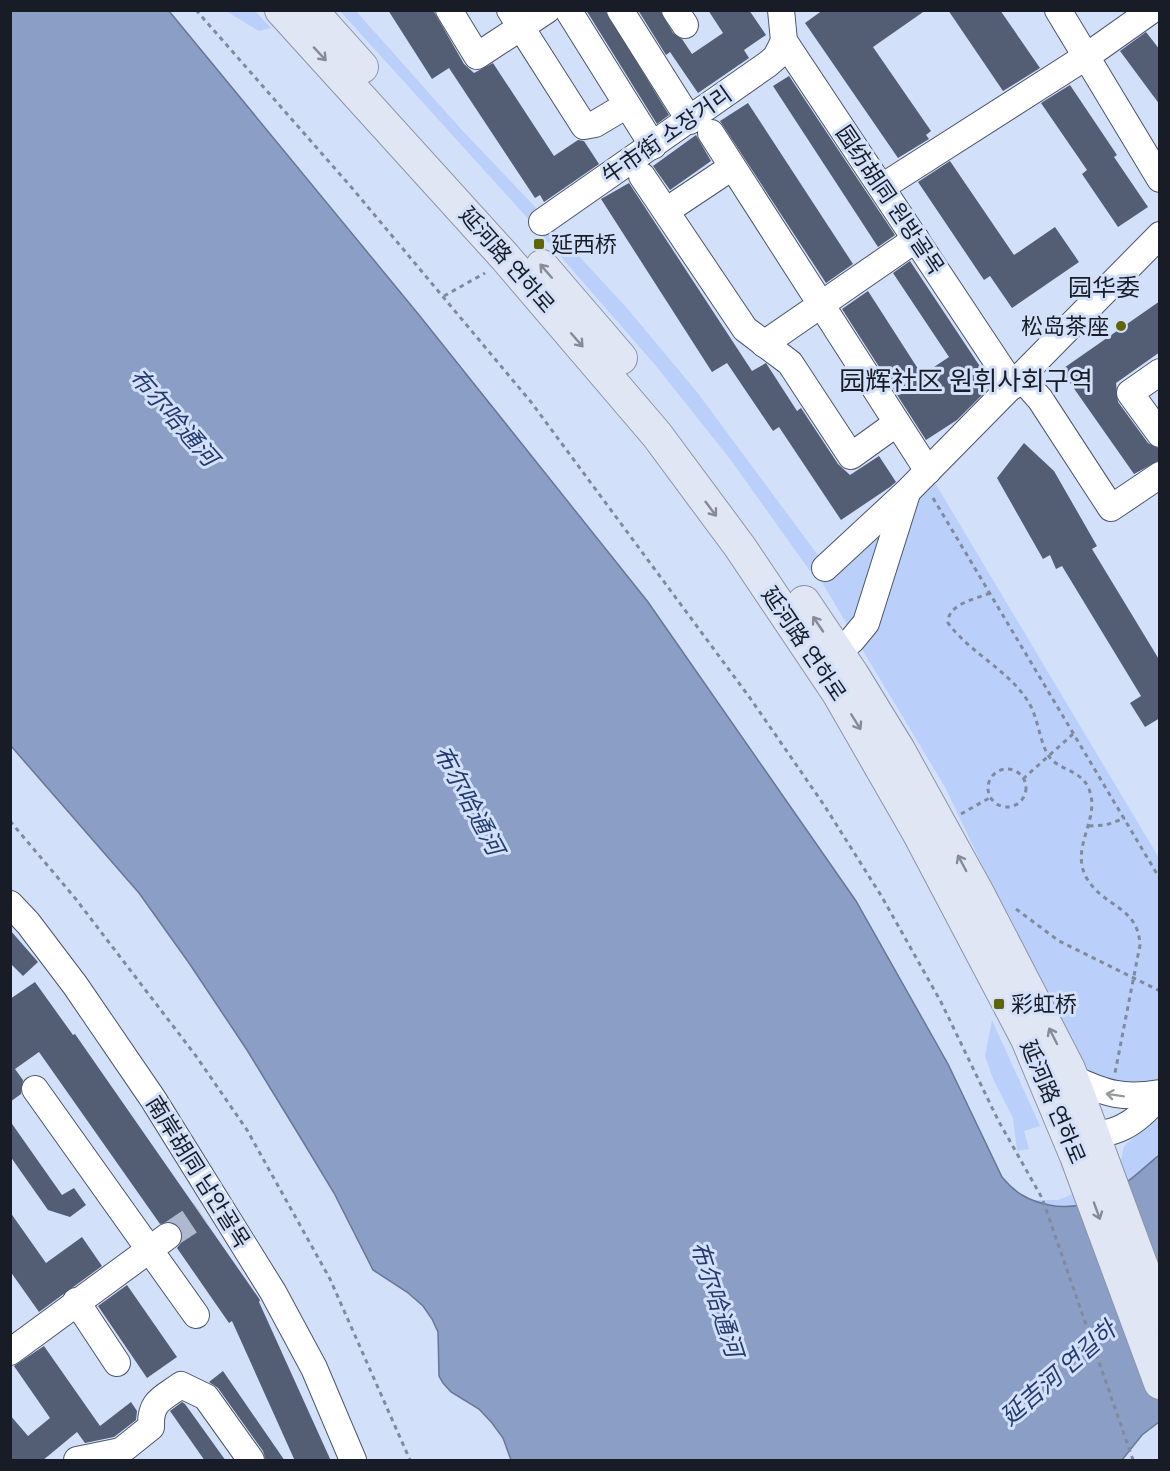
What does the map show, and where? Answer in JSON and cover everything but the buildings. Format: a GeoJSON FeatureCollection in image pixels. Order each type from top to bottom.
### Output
{"type":"FeatureCollection","features":[{"type":"Feature","properties":{"kind":"main road","name":"延河路 연하로"},"geometry":{"type":"LineString","coordinates":[[281,10],[436,180],[580,344],[657,435],[740,547],[838,693],[885,771],[1086,1145],[1160,1315]]}},
{"type":"Feature","properties":{"kind":"main road","name":"延河路 연하로"},"geometry":{"type":"LineString","coordinates":[[311,10],[606,340],[744,519],[837,651],[899,750],[956,852],[1074,1079],[1086,1145],[1160,1383]]}},
{"type":"Feature","properties":{"kind":"street"},"geometry":{"type":"LineString","coordinates":[[450,10],[477,56],[515,19],[547,10]]}},
{"type":"Feature","properties":{"kind":"street"},"geometry":{"type":"LineString","coordinates":[[568,10],[653,146]]}},
{"type":"Feature","properties":{"kind":"street"},"geometry":{"type":"LineString","coordinates":[[620,10],[700,127],[732,167],[897,423],[918,480],[866,622],[852,640],[837,651]]}},
{"type":"Feature","properties":{"kind":"street","name":"园纺胡同 원방골목"},"geometry":{"type":"LineString","coordinates":[[781,10],[784,41],[916,239],[1017,382],[1040,399],[1111,508],[1160,475]]}},
{"type":"Feature","properties":{"kind":"street"},"geometry":{"type":"LineString","coordinates":[[1058,10],[1160,178]]}},
{"type":"Feature","properties":{"kind":"street"},"geometry":{"type":"LineString","coordinates":[[882,188],[1152,15]]}},
{"type":"Feature","properties":{"kind":"street"},"geometry":{"type":"LineString","coordinates":[[515,19],[584,126],[596,124],[627,105]]}},
{"type":"Feature","properties":{"kind":"street","name":"牛市街 소장거리"},"geometry":{"type":"LineString","coordinates":[[542,222],[653,146],[700,127],[776,57],[784,41]]}},
{"type":"Feature","properties":{"kind":"street"},"geometry":{"type":"LineString","coordinates":[[666,211],[732,167]]}},
{"type":"Feature","properties":{"kind":"street"},"geometry":{"type":"LineString","coordinates":[[642,176],[745,329],[790,363],[851,456],[897,423]]}},
{"type":"Feature","properties":{"kind":"street"},"geometry":{"type":"LineString","coordinates":[[825,568],[1017,382],[1160,235]]}},
{"type":"Feature","properties":{"kind":"street"},"geometry":{"type":"LineString","coordinates":[[764,344],[916,239]]}},
{"type":"Feature","properties":{"kind":"street"},"geometry":{"type":"LineString","coordinates":[[1160,372],[1130,393],[1160,434]]}},
{"type":"Feature","properties":{"kind":"street","name":"南岸胡同 남안골목"},"geometry":{"type":"LineString","coordinates":[[10,904],[28,923],[81,994],[153,1099],[209,1208],[273,1292],[314,1368],[349,1459]]}},
{"type":"Feature","properties":{"kind":"street"},"geometry":{"type":"LineString","coordinates":[[1074,1079],[1113,1095],[1137,1097],[1160,1094]]}},
{"type":"Feature","properties":{"kind":"street"},"geometry":{"type":"LineString","coordinates":[[35,1089],[158,1242],[196,1315]]}},
{"type":"Feature","properties":{"kind":"street"},"geometry":{"type":"LineString","coordinates":[[1086,1145],[1121,1130],[1149,1108],[1160,1094]]}},
{"type":"Feature","properties":{"kind":"street"},"geometry":{"type":"LineString","coordinates":[[10,1352],[158,1242]]}},
{"type":"Feature","properties":{"kind":"street"},"geometry":{"type":"LineString","coordinates":[[76,1301],[117,1363]]}},
{"type":"Feature","properties":{"kind":"street"},"geometry":{"type":"LineString","coordinates":[[76,1461],[125,1456],[151,1427],[150,1413],[154,1405],[182,1385],[206,1397],[252,1461]]}},
{"type":"Feature","properties":{"kind":"path"},"geometry":{"type":"LineString","coordinates":[[196,10],[444,296],[531,402],[750,698],[824,805],[882,897],[941,1002],[998,1120],[1042,1198],[1133,1461]]}},
{"type":"Feature","properties":{"kind":"path"},"geometry":{"type":"LineString","coordinates":[[444,296],[492,269]]}},
{"type":"Feature","properties":{"kind":"path"},"geometry":{"type":"LineString","coordinates":[[918,480],[990,593],[1160,879]]}},
{"type":"Feature","properties":{"kind":"path"},"geometry":{"type":"LineString","coordinates":[[990,593],[952,610],[948,616],[948,623],[1016,686],[1030,705],[1049,756],[1081,775],[1089,788],[1092,802],[1089,826],[1080,848],[1081,864],[1096,890],[1136,923],[1140,945],[1113,1083]]}},
{"type":"Feature","properties":{"kind":"path"},"geometry":{"type":"LineString","coordinates":[[1023,779],[1074,734]]}},
{"type":"Feature","properties":{"kind":"path"},"geometry":{"type":"LineString","coordinates":[[997,771],[1015,771],[1023,779],[1025,792],[1013,806],[1000,806],[991,797],[988,786],[997,771]]}},
{"type":"Feature","properties":{"kind":"path"},"geometry":{"type":"LineString","coordinates":[[954,817],[991,797]]}},
{"type":"Feature","properties":{"kind":"path"},"geometry":{"type":"LineString","coordinates":[[1089,826],[1106,825],[1125,819]]}},
{"type":"Feature","properties":{"kind":"path"},"geometry":{"type":"LineString","coordinates":[[10,821],[75,898],[175,1028],[247,1131],[330,1279],[410,1461]]}},
{"type":"Feature","properties":{"kind":"path"},"geometry":{"type":"LineString","coordinates":[[1012,904],[1059,941],[1083,955],[1134,976],[1160,991]]}},
{"type":"Feature","properties":{"kind":"shaded area"},"geometry":{"type":"Polygon","coordinates":[[[226,11],[255,11],[271,28],[259,31],[226,11]]]}},
{"type":"Feature","properties":{"kind":"shaded area"},"geometry":{"type":"Polygon","coordinates":[[[340,11],[356,11],[460,128],[540,212],[531,222],[340,11]]]}},
{"type":"Feature","properties":{"kind":"shaded area"},"geometry":{"type":"Polygon","coordinates":[[[551,226],[626,307],[697,392],[823,562],[810,571],[730,459],[656,366],[542,235],[551,226]]]}},
{"type":"Feature","properties":{"kind":"shaded area"},"geometry":{"type":"Polygon","coordinates":[[[932,478],[1159,858],[1159,1081],[1139,1089],[1088,1073],[1081,1064],[1066,1028],[1038,983],[945,787],[821,581],[932,478]]]}},
{"type":"Feature","properties":{"kind":"shaded area"},"geometry":{"type":"Polygon","coordinates":[[[992,1020],[1040,1126],[1024,1131],[1029,1149],[1017,1151],[1013,1118],[993,1079],[985,1056],[992,1020]]]}},
{"type":"Feature","properties":{"kind":"shaded area"},"geometry":{"type":"Polygon","coordinates":[[[1159,1116],[1159,1155],[1115,1190],[1100,1198],[1069,1206],[1050,1205],[1030,1200],[1058,1200],[1097,1185],[1119,1169],[1124,1146],[1159,1116]]]}},
{"type":"Feature","properties":{"kind":"water"},"geometry":{"type":"Polygon","coordinates":[[[11,11],[169,11],[419,315],[648,602],[856,901],[948,1064],[1002,1177],[1007,1183],[1029,1199],[1042,1203],[1065,1207],[1081,1205],[1109,1194],[1159,1155],[1159,1422],[1142,1435],[1122,1460],[511,1460],[503,1438],[492,1423],[479,1409],[451,1392],[443,1383],[439,1376],[438,1332],[432,1319],[423,1306],[407,1292],[373,1270],[334,1193],[247,1050],[189,963],[139,893],[11,746],[11,11]]]}},
{"type":"Feature","properties":{"kind":"tunnel"},"geometry":{"type":"LineString","coordinates":[[168,1236],[201,1214]]}},
{"type":"Feature","properties":{"kind":"place","name":"延西桥"},"geometry":{"type":"Point","coordinates":[539,244]}},
{"type":"Feature","properties":{"kind":"place","name":"松岛茶座"},"geometry":{"type":"Point","coordinates":[1121,326]}},
{"type":"Feature","properties":{"kind":"place","name":"彩虹桥"},"geometry":{"type":"Point","coordinates":[999,1004]}},
{"type":"Feature","properties":{"kind":"district","name":"园华委"},"geometry":{"type":"Point","coordinates":[1104,287]}},
{"type":"Feature","properties":{"kind":"district","name":"园辉社区 원휘사회구역"},"geometry":{"type":"Point","coordinates":[966,381]}},
{"type":"Feature","properties":{"kind":"water label","name":"布尔哈通河"},"geometry":{"type":"Point","coordinates":[174,417]}},
{"type":"Feature","properties":{"kind":"water label","name":"布尔哈通河"},"geometry":{"type":"Point","coordinates":[469,800]}},
{"type":"Feature","properties":{"kind":"water label","name":"布尔哈通河"},"geometry":{"type":"Point","coordinates":[717,1299]}},
{"type":"Feature","properties":{"kind":"water label","name":"延吉河 연길하"},"geometry":{"type":"Point","coordinates":[1058,1373]}}]}
